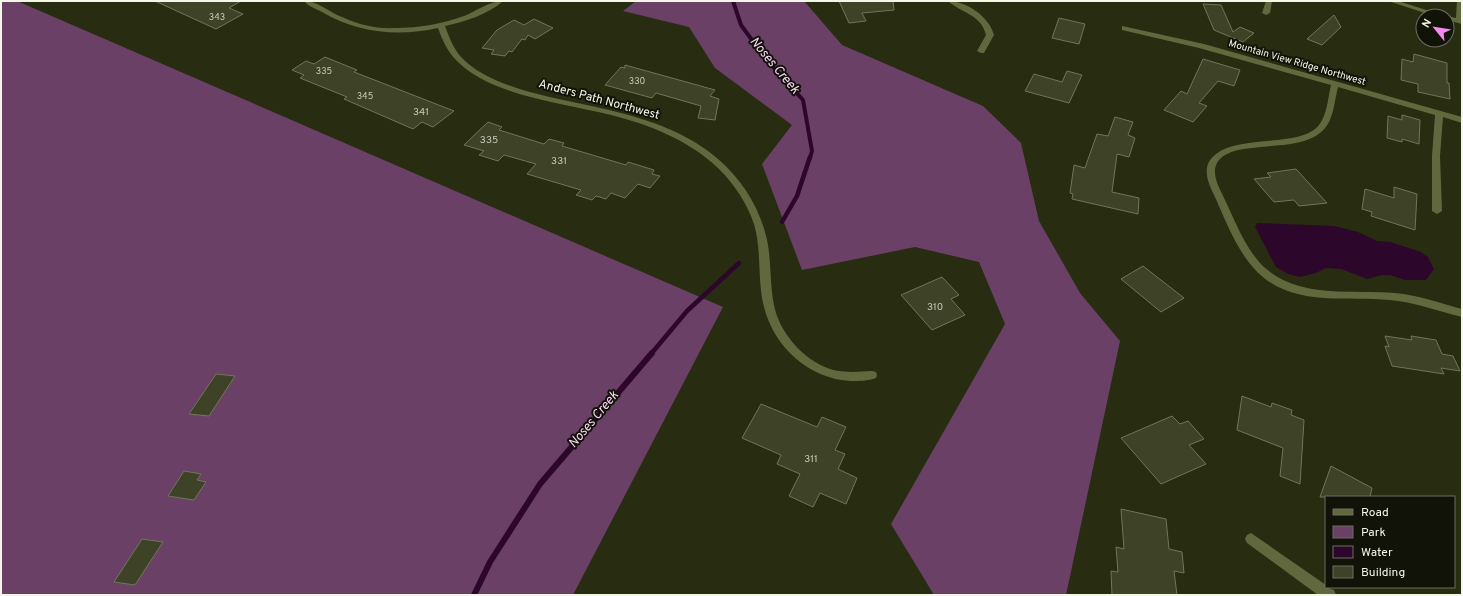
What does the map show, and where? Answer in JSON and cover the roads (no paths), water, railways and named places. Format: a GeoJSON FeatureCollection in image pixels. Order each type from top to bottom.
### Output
{"type":"FeatureCollection","features":[{"type":"Feature","properties":{"kind":"street"},"geometry":{"type":"LineString","coordinates":[[307,1],[340,19],[366,28],[399,30],[441,25],[467,18],[500,1]]}},
{"type":"Feature","properties":{"kind":"street"},"geometry":{"type":"LineString","coordinates":[[951,1],[974,14],[988,27],[990,35],[981,51]]}},
{"type":"Feature","properties":{"kind":"street"},"geometry":{"type":"LineString","coordinates":[[1266,12],[1269,1]]}},
{"type":"Feature","properties":{"kind":"street"},"geometry":{"type":"LineString","coordinates":[[1391,1],[1415,8]]}},
{"type":"Feature","properties":{"kind":"street"},"geometry":{"type":"LineString","coordinates":[[1460,1],[1461,22]]}},
{"type":"Feature","properties":{"kind":"street","name":"Anders Path Northwest"},"geometry":{"type":"LineString","coordinates":[[441,25],[449,47],[457,57],[474,72],[488,79],[524,92],[648,124],[682,138],[713,159],[744,194],[757,222],[765,256],[770,308],[780,332],[799,355],[825,372],[854,377],[872,375]]}},
{"type":"Feature","properties":{"kind":"street","name":"Mountain View Ridge Northwest"},"geometry":{"type":"LineString","coordinates":[[1125,28],[1201,46],[1462,120]]}},
{"type":"Feature","properties":{"kind":"street"},"geometry":{"type":"LineString","coordinates":[[1335,84],[1323,126],[1317,132],[1299,139],[1229,150],[1219,155],[1211,167],[1210,175],[1213,185],[1248,253],[1264,272],[1285,286],[1298,290],[1329,296],[1397,297],[1462,313]]}},
{"type":"Feature","properties":{"kind":"street"},"geometry":{"type":"LineString","coordinates":[[1437,211],[1436,156],[1439,114]]}},
{"type":"Feature","properties":{"kind":"street"},"geometry":{"type":"LineString","coordinates":[[1251,539],[1329,595]]}},
{"type":"Feature","properties":{"kind":"water"},"geometry":{"type":"Polygon","coordinates":[[[1257,223],[1334,226],[1358,232],[1377,241],[1390,242],[1421,252],[1428,257],[1434,269],[1426,280],[1405,280],[1390,275],[1382,275],[1367,279],[1341,269],[1326,268],[1316,273],[1300,277],[1288,274],[1276,267],[1255,227],[1257,223]]]}},
{"type":"Feature","properties":{"kind":"waterway","name":"Noses Creek"},"geometry":{"type":"LineString","coordinates":[[733,1],[741,25],[766,59],[803,100],[812,151],[810,158]]}},
{"type":"Feature","properties":{"kind":"waterway","name":"Noses Creek"},"geometry":{"type":"LineString","coordinates":[[782,222],[797,196],[810,157]]}},
{"type":"Feature","properties":{"kind":"waterway","name":"Noses Creek"},"geometry":{"type":"LineString","coordinates":[[651,354],[687,311],[739,263]]}},
{"type":"Feature","properties":{"kind":"waterway","name":"Noses Creek"},"geometry":{"type":"LineString","coordinates":[[474,595],[490,562],[540,484],[652,353]]}}]}
